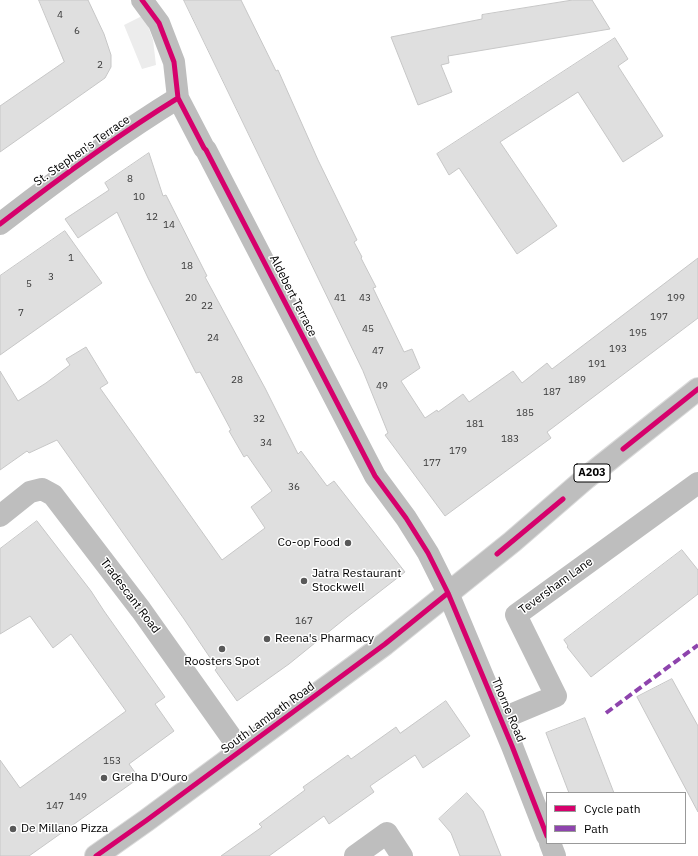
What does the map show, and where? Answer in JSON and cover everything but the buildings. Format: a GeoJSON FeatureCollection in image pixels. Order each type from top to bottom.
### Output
{"type":"FeatureCollection","features":[{"type":"Feature","properties":{"kind":"main road","name":"Aldebert Terrace"},"geometry":{"type":"LineString","coordinates":[[142,0],[159,23],[174,62],[178,98],[375,476],[406,518],[428,553],[448,593]]}},
{"type":"Feature","properties":{"kind":"main road","name":"St. Stephen's Terrace"},"geometry":{"type":"LineString","coordinates":[[0,224],[69,171],[178,98]]}},
{"type":"Feature","properties":{"kind":"main road","name":"South Lambeth Road"},"geometry":{"type":"LineString","coordinates":[[96,856],[385,644],[512,542],[586,478],[698,389]]}},
{"type":"Feature","properties":{"kind":"main road","name":"Teversham Lane"},"geometry":{"type":"LineString","coordinates":[[501,719],[556,696],[516,615],[698,483]]}},
{"type":"Feature","properties":{"kind":"main road","name":"Tradescant Road"},"geometry":{"type":"LineString","coordinates":[[0,516],[30,492],[42,489],[53,496],[141,610],[241,751]]}},
{"type":"Feature","properties":{"kind":"main road","name":"Thorne Road"},"geometry":{"type":"LineString","coordinates":[[448,593],[501,719],[546,833]]}},
{"type":"Feature","properties":{"kind":"main road"},"geometry":{"type":"LineString","coordinates":[[355,856],[387,833],[402,856]]}},
{"type":"Feature","properties":{"kind":"main road"},"geometry":{"type":"LineString","coordinates":[[550,844],[555,856]]}},
{"type":"Feature","properties":{"kind":"shaded area"},"geometry":{"type":"Polygon","coordinates":[[[144,15],[153,40],[156,65],[142,69],[124,25],[144,15]]]}},
{"type":"Feature","properties":{"kind":"marked path"},"geometry":{"type":"LineString","coordinates":[[606,713],[698,645]]}},
{"type":"Feature","properties":{"kind":"cycle path"},"geometry":{"type":"LineString","coordinates":[[142,0],[159,23],[174,62],[178,98],[375,476],[406,518],[428,553],[448,593],[512,746],[546,833]]}},
{"type":"Feature","properties":{"kind":"cycle path"},"geometry":{"type":"LineString","coordinates":[[0,224],[88,158],[132,127],[178,98]]}},
{"type":"Feature","properties":{"kind":"cycle path"},"geometry":{"type":"LineString","coordinates":[[623,449],[698,389]]}},
{"type":"Feature","properties":{"kind":"cycle path"},"geometry":{"type":"LineString","coordinates":[[497,554],[563,499]]}},
{"type":"Feature","properties":{"kind":"cycle path"},"geometry":{"type":"LineString","coordinates":[[96,856],[385,644],[448,593]]}},
{"type":"Feature","properties":{"kind":"place","name":"Co-op Food"},"geometry":{"type":"Point","coordinates":[348,543]}},
{"type":"Feature","properties":{"kind":"place","name":"Jatra Restaurant Stockwell"},"geometry":{"type":"Point","coordinates":[304,581]}},
{"type":"Feature","properties":{"kind":"place","name":"Reena's Pharmacy"},"geometry":{"type":"Point","coordinates":[267,639]}},
{"type":"Feature","properties":{"kind":"place","name":"Roosters Spot"},"geometry":{"type":"Point","coordinates":[222,649]}},
{"type":"Feature","properties":{"kind":"place","name":"Grelha D'Ouro"},"geometry":{"type":"Point","coordinates":[104,778]}},
{"type":"Feature","properties":{"kind":"place","name":"De Millano Pizza"},"geometry":{"type":"Point","coordinates":[13,829]}}]}
